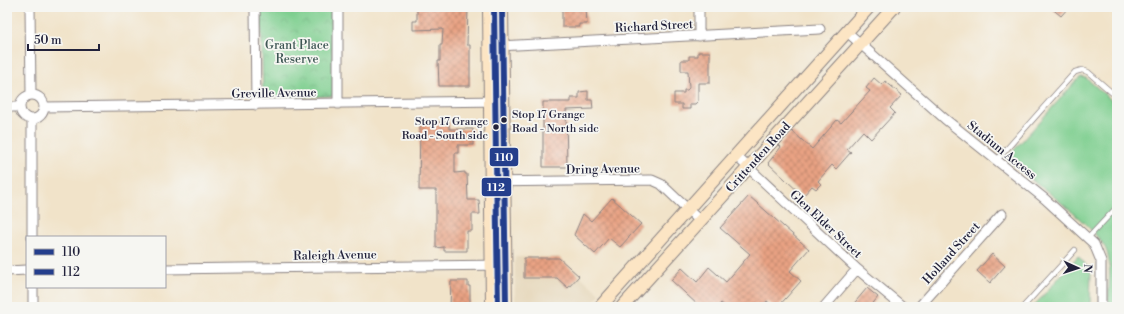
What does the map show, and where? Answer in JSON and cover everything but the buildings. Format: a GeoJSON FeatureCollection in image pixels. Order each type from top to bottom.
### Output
{"type":"FeatureCollection","features":[{"type":"Feature","properties":{"kind":"main road"},"geometry":{"type":"LineString","coordinates":[[489,7],[492,307]]}},
{"type":"Feature","properties":{"kind":"main road"},"geometry":{"type":"LineString","coordinates":[[502,7],[506,307]]}},
{"type":"Feature","properties":{"kind":"main road","name":"Crittenden Road"},"geometry":{"type":"LineString","coordinates":[[600,307],[687,208],[869,7]]}},
{"type":"Feature","properties":{"kind":"main road","name":"Crittenden Road"},"geometry":{"type":"LineString","coordinates":[[622,307],[894,7]]}},
{"type":"Feature","properties":{"kind":"street"},"geometry":{"type":"LineString","coordinates":[[30,7],[31,94]]}},
{"type":"Feature","properties":{"kind":"street"},"geometry":{"type":"LineString","coordinates":[[255,7],[256,105]]}},
{"type":"Feature","properties":{"kind":"street"},"geometry":{"type":"LineString","coordinates":[[338,7],[338,104]]}},
{"type":"Feature","properties":{"kind":"street"},"geometry":{"type":"LineString","coordinates":[[699,7],[699,36]]}},
{"type":"Feature","properties":{"kind":"street","name":"Richard Street"},"geometry":{"type":"LineString","coordinates":[[489,46],[820,29]]}},
{"type":"Feature","properties":{"kind":"street","name":"Stadium Access"},"geometry":{"type":"LineString","coordinates":[[846,31],[945,119],[1045,199],[1088,238],[1098,251],[1101,261],[1100,307]]}},
{"type":"Feature","properties":{"kind":"street"},"geometry":{"type":"LineString","coordinates":[[31,94],[41,98],[44,107],[40,116],[32,119],[23,116],[19,107],[22,99],[31,94]]}},
{"type":"Feature","properties":{"kind":"street","name":"Greville Avenue"},"geometry":{"type":"LineString","coordinates":[[44,107],[338,104],[503,100]]}},
{"type":"Feature","properties":{"kind":"street"},"geometry":{"type":"LineString","coordinates":[[7,107],[19,107]]}},
{"type":"Feature","properties":{"kind":"street"},"geometry":{"type":"LineString","coordinates":[[32,119],[32,236]]}},
{"type":"Feature","properties":{"kind":"street","name":"Glen Elder Street"},"geometry":{"type":"LineString","coordinates":[[735,155],[857,269],[903,307]]}},
{"type":"Feature","properties":{"kind":"street","name":"Dring Avenue"},"geometry":{"type":"LineString","coordinates":[[490,182],[652,180],[661,184],[700,221]]}},
{"type":"Feature","properties":{"kind":"street","name":"Holland Street"},"geometry":{"type":"LineString","coordinates":[[919,307],[1002,214]]}},
{"type":"Feature","properties":{"kind":"street","name":"Raleigh Avenue"},"geometry":{"type":"LineString","coordinates":[[166,269],[505,265]]}},
{"type":"Feature","properties":{"kind":"street"},"geometry":{"type":"LineString","coordinates":[[824,307],[857,269]]}},
{"type":"Feature","properties":{"kind":"street"},"geometry":{"type":"LineString","coordinates":[[7,270],[26,270]]}},
{"type":"Feature","properties":{"kind":"street"},"geometry":{"type":"LineString","coordinates":[[33,288],[33,307]]}},
{"type":"Feature","properties":{"kind":"lane"},"geometry":{"type":"LineString","coordinates":[[996,161],[1075,72],[1082,70],[1088,72],[1117,97]]}},
{"type":"Feature","properties":{"kind":"lane"},"geometry":{"type":"LineString","coordinates":[[1088,238],[1117,207]]}},
{"type":"Feature","properties":{"kind":"lane"},"geometry":{"type":"LineString","coordinates":[[1024,307],[1074,250]]}},
{"type":"Feature","properties":{"kind":"shaded area"},"geometry":{"type":"Polygon","coordinates":[[[515,257],[559,257],[600,294],[589,307],[515,307],[515,257]]]}},
{"type":"Feature","properties":{"kind":"green space","name":"Grant Place Reserve"},"geometry":{"type":"Polygon","coordinates":[[[261,7],[332,7],[333,96],[263,98],[261,7]]]}},
{"type":"Feature","properties":{"kind":"green space"},"geometry":{"type":"Polygon","coordinates":[[[1081,77],[1086,78],[1117,105],[1117,307],[1108,307],[1109,265],[1107,252],[1102,242],[1062,203],[1006,159],[1081,77]]]}},
{"type":"Feature","properties":{"kind":"green space"},"geometry":{"type":"Polygon","coordinates":[[[1078,256],[1091,271],[1090,307],[1033,307],[1078,256]]]}},
{"type":"Feature","properties":{"kind":"transit line","name":"112"},"geometry":{"type":"LineString","coordinates":[[494,7],[498,307]]}},
{"type":"Feature","properties":{"kind":"transit line","name":"110"},"geometry":{"type":"LineString","coordinates":[[502,7],[506,307]]}},
{"type":"Feature","properties":{"kind":"place","name":"Stop 17 Grange Road - North side"},"geometry":{"type":"Point","coordinates":[504,120]}},
{"type":"Feature","properties":{"kind":"place","name":"Stop 17 Grange Road - South side"},"geometry":{"type":"Point","coordinates":[496,127]}}]}
